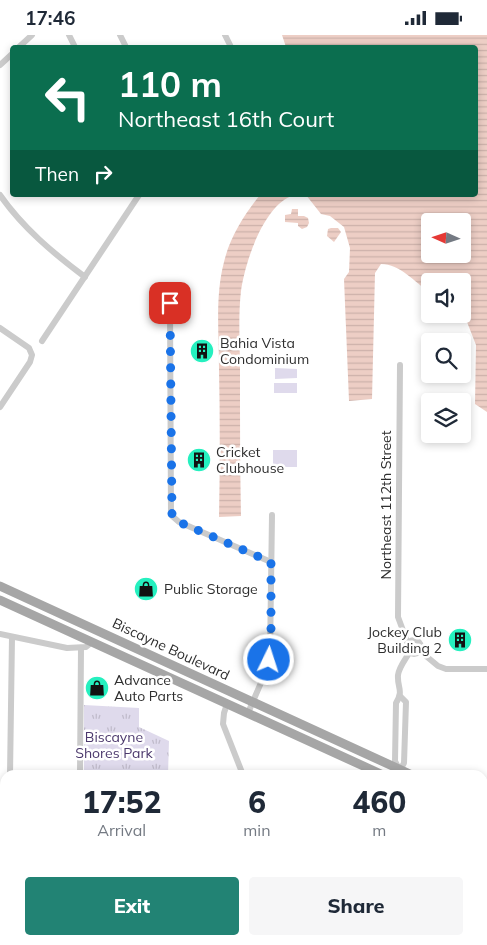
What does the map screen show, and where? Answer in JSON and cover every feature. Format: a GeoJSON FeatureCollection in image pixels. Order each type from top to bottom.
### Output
{"type":"FeatureCollection","features":[{"type":"Feature","properties":{"kind":"main road","name":"Biscayne Boulevard"},"geometry":{"type":"LineString","coordinates":[[0,587],[253,702],[396,770]]}},
{"type":"Feature","properties":{"kind":"main road","name":"Biscayne Boulevard"},"geometry":{"type":"LineString","coordinates":[[0,600],[371,770]]}},
{"type":"Feature","properties":{"kind":"main road"},"geometry":{"type":"LineString","coordinates":[[92,642],[99,638],[111,637]]}},
{"type":"Feature","properties":{"kind":"street"},"geometry":{"type":"LineString","coordinates":[[24,45],[32,35]]}},
{"type":"Feature","properties":{"kind":"street"},"geometry":{"type":"LineString","coordinates":[[0,65],[10,56]]}},
{"type":"Feature","properties":{"kind":"street"},"geometry":{"type":"LineString","coordinates":[[0,195],[36,237],[85,277]]}},
{"type":"Feature","properties":{"kind":"street"},"geometry":{"type":"LineString","coordinates":[[42,341],[138,197]]}},
{"type":"Feature","properties":{"kind":"street"},"geometry":{"type":"LineString","coordinates":[[170,303],[172,515],[179,522],[271,562]]}},
{"type":"Feature","properties":{"kind":"street"},"geometry":{"type":"LineString","coordinates":[[0,328],[29,349],[32,355],[30,362],[0,407]]}},
{"type":"Feature","properties":{"kind":"street","name":"Northeast 112th Street"},"geometry":{"type":"LineString","coordinates":[[400,365],[398,617],[408,644]]}},
{"type":"Feature","properties":{"kind":"street"},"geometry":{"type":"LineString","coordinates":[[248,713],[267,669],[270,655],[272,515]]}},
{"type":"Feature","properties":{"kind":"street"},"geometry":{"type":"LineString","coordinates":[[0,634],[67,648],[86,647],[92,642]]}},
{"type":"Feature","properties":{"kind":"street"},"geometry":{"type":"LineString","coordinates":[[10,770],[12,637]]}},
{"type":"Feature","properties":{"kind":"street"},"geometry":{"type":"LineString","coordinates":[[399,770],[394,761],[396,703],[400,696],[398,676],[401,666],[409,653],[407,649],[408,644],[413,640],[418,641],[421,645],[420,651],[414,655],[409,653]]}},
{"type":"Feature","properties":{"kind":"street"},"geometry":{"type":"LineString","coordinates":[[80,648],[80,770]]}},
{"type":"Feature","properties":{"kind":"street"},"geometry":{"type":"LineString","coordinates":[[420,651],[438,666],[446,669],[487,669]]}},
{"type":"Feature","properties":{"kind":"street"},"geometry":{"type":"LineString","coordinates":[[400,696],[406,702],[404,763],[401,770]]}},
{"type":"Feature","properties":{"kind":"street"},"geometry":{"type":"LineString","coordinates":[[227,704],[223,724],[242,770]]}},
{"type":"Feature","properties":{"kind":"street"},"geometry":{"type":"LineString","coordinates":[[396,718],[406,719]]}},
{"type":"Feature","properties":{"kind":"green space"},"geometry":{"type":"Polygon","coordinates":[[[275,355],[297,355],[297,365],[275,365],[275,355]]]}},
{"type":"Feature","properties":{"kind":"green space"},"geometry":{"type":"Polygon","coordinates":[[[275,368],[297,369],[297,378],[275,379],[275,368]]]}},
{"type":"Feature","properties":{"kind":"green space"},"geometry":{"type":"Polygon","coordinates":[[[274,383],[297,383],[297,393],[274,393],[274,383]]]}},
{"type":"Feature","properties":{"kind":"green space"},"geometry":{"type":"Polygon","coordinates":[[[273,450],[297,450],[297,467],[273,467],[273,450]]]}},
{"type":"Feature","properties":{"kind":"green space","name":"Biscayne Shores Park"},"geometry":{"type":"Polygon","coordinates":[[[84,705],[139,708],[139,727],[169,741],[168,770],[84,770],[84,705]]]}},
{"type":"Feature","properties":{"kind":"shaded area"},"geometry":{"type":"Polygon","coordinates":[[[282,35],[487,35],[487,412],[475,404],[476,345],[467,323],[471,323],[471,273],[421,273],[421,286],[401,270],[381,264],[375,273],[372,399],[349,401],[344,279],[349,272],[350,248],[344,227],[330,216],[321,214],[308,197],[478,197],[478,45],[285,45],[282,35]]]}},
{"type":"Feature","properties":{"kind":"shaded area"},"geometry":{"type":"Polygon","coordinates":[[[259,197],[290,197],[283,201],[265,222],[252,250],[243,279],[239,321],[241,516],[219,517],[219,288],[230,244],[243,218],[259,197]]]}},
{"type":"Feature","properties":{"kind":"shaded area"},"geometry":{"type":"Polygon","coordinates":[[[292,209],[298,209],[298,216],[308,218],[309,223],[307,227],[302,229],[298,226],[298,223],[285,222],[285,215],[291,214],[292,209]]]}},
{"type":"Feature","properties":{"kind":"shaded area"},"geometry":{"type":"Polygon","coordinates":[[[338,228],[341,232],[334,242],[327,236],[328,229],[338,228]]]}},
{"type":"Feature","properties":{"kind":"place","name":"Bahia Vista Condominium"},"geometry":{"type":"Point","coordinates":[202,351]}},
{"type":"Feature","properties":{"kind":"place","name":"Cricket Clubhouse"},"geometry":{"type":"Point","coordinates":[199,460]}},
{"type":"Feature","properties":{"kind":"place","name":"Public Storage"},"geometry":{"type":"Point","coordinates":[146,589]}},
{"type":"Feature","properties":{"kind":"place","name":"Jockey Club Building 2"},"geometry":{"type":"Point","coordinates":[460,640]}},
{"type":"Feature","properties":{"kind":"place","name":"Advance Auto Parts"},"geometry":{"type":"Point","coordinates":[97,688]}},
{"type":"Feature","properties":{"kind":"route"},"geometry":{"type":"LineString","coordinates":[[170,303],[172,515],[179,522],[271,562],[271,647],[269,660]]}}]}
